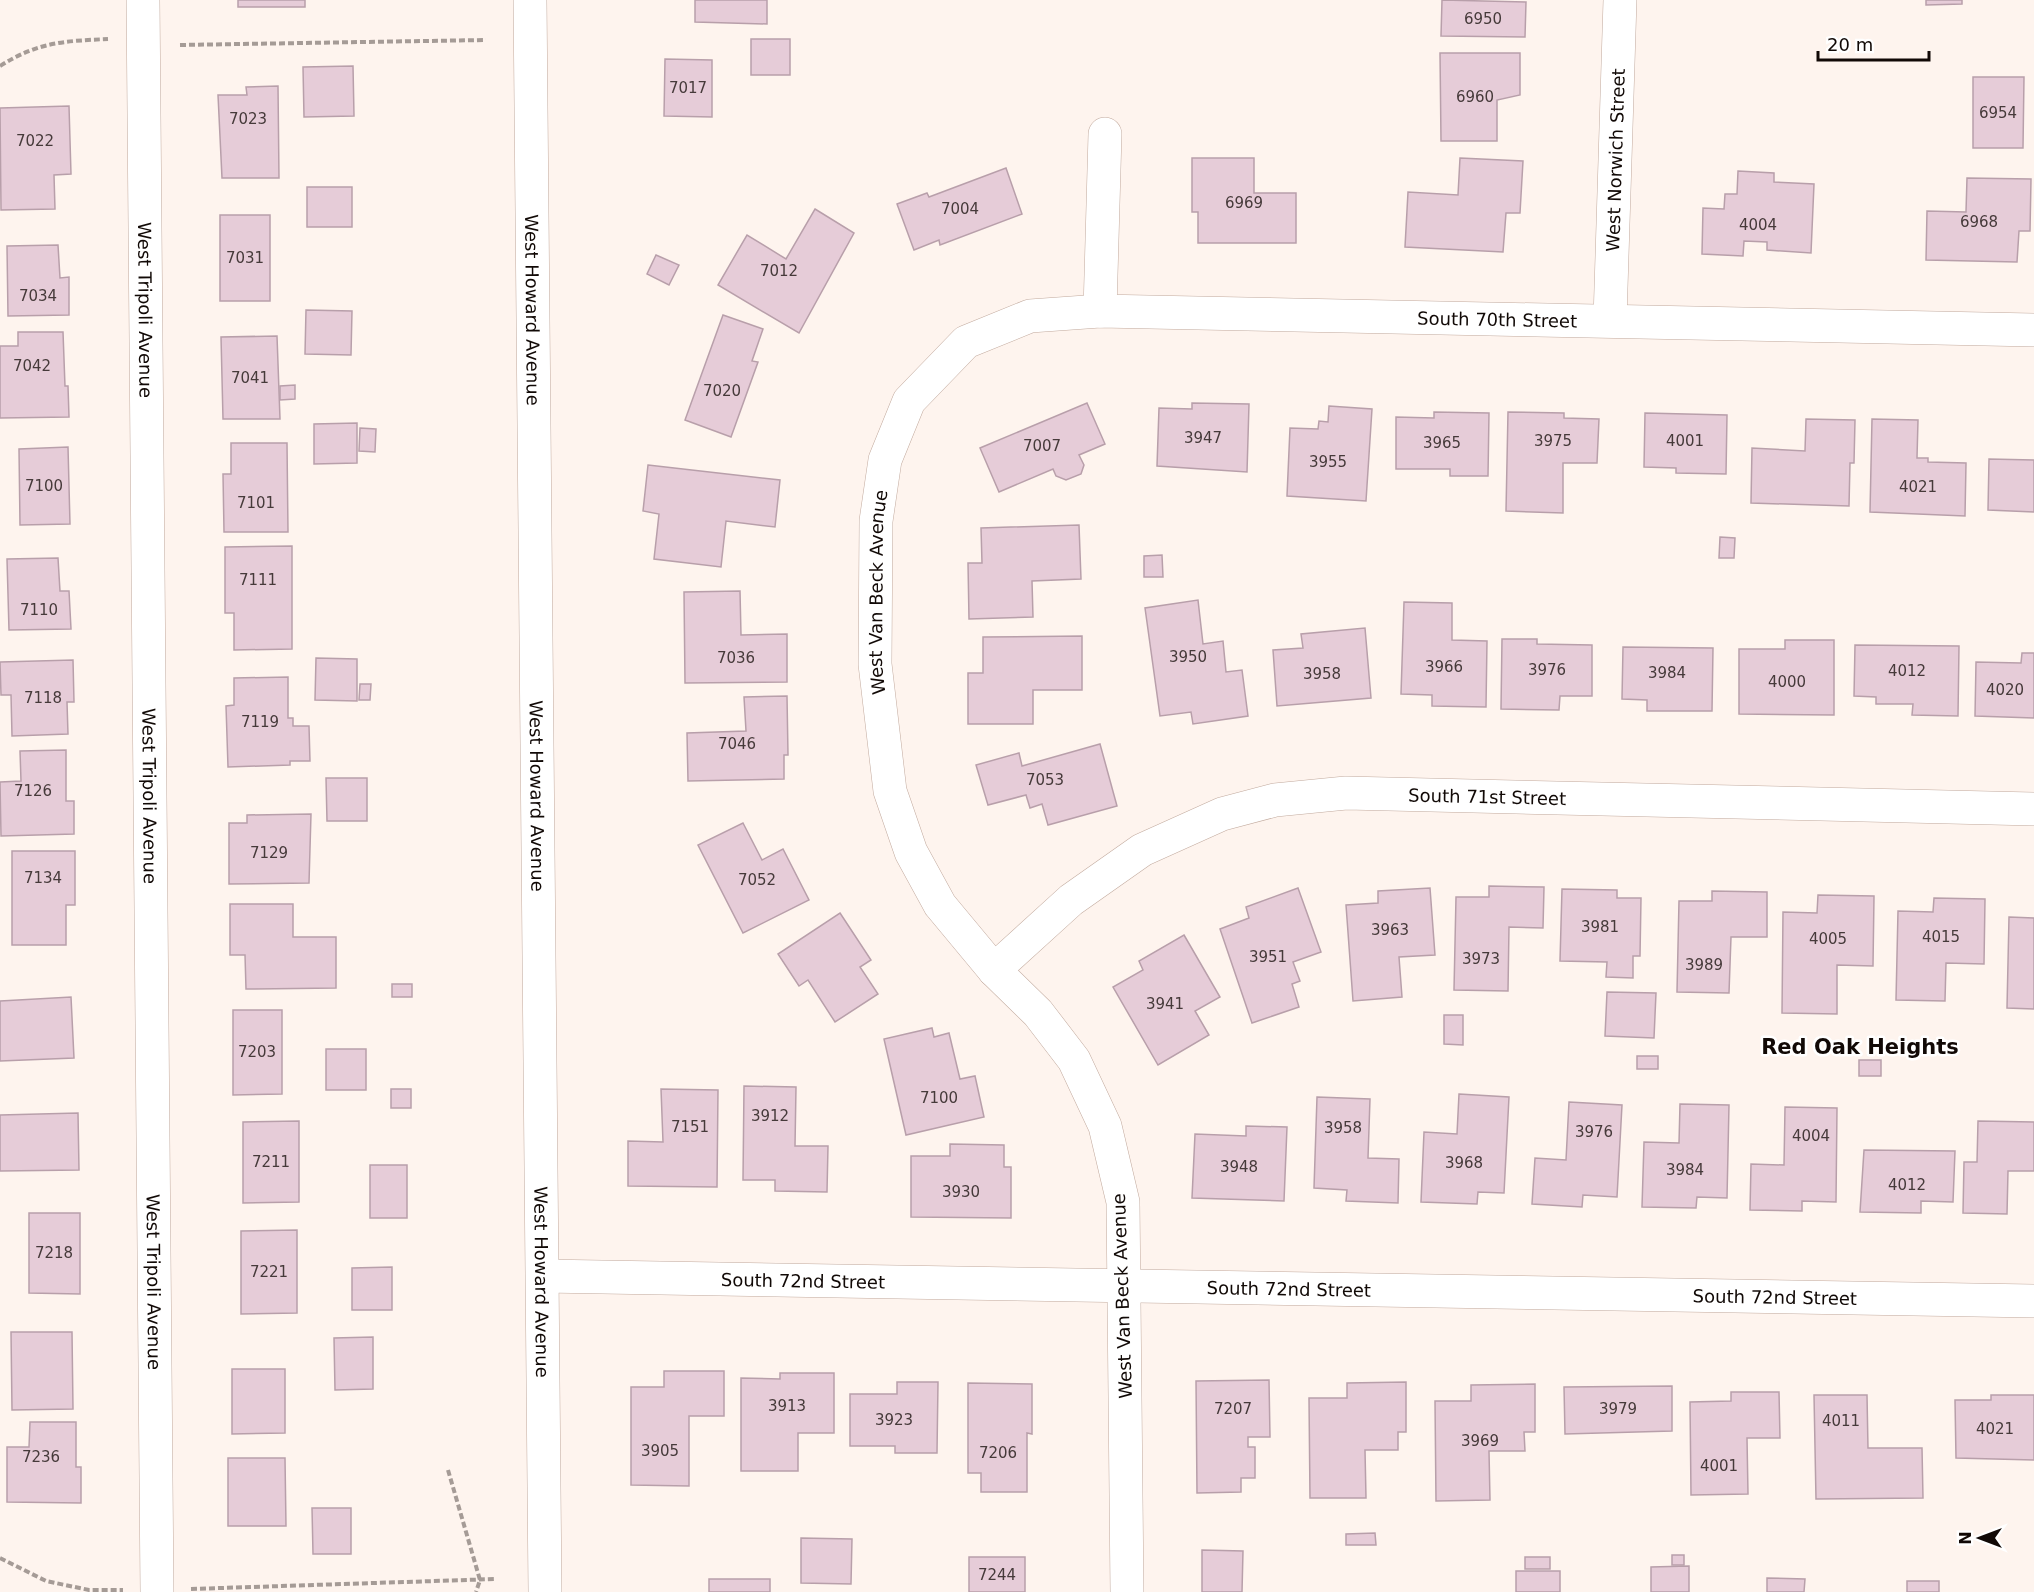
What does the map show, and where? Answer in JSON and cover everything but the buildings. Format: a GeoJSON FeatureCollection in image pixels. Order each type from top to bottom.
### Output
{"type":"FeatureCollection","features":[{"type":"Feature","properties":{"kind":"street","name":"West Tripoli Avenue"},"geometry":{"type":"LineString","coordinates":[[143,0],[170,1591]]}},
{"type":"Feature","properties":{"kind":"street","name":"West Howard Avenue"},"geometry":{"type":"LineString","coordinates":[[530,0],[545,1592]]}},
{"type":"Feature","properties":{"kind":"street","name":"West Norwich Street"},"geometry":{"type":"LineString","coordinates":[[1610,320],[1620,0]]}},
{"type":"Feature","properties":{"kind":"street"},"geometry":{"type":"LineString","coordinates":[[1100,310],[1105,134]]}},
{"type":"Feature","properties":{"kind":"street","name":"South 70th Street"},"geometry":{"type":"LineString","coordinates":[[966,342],[1030,316],[1100,310],[2034,330]]}},
{"type":"Feature","properties":{"kind":"street","name":"West Van Beck Avenue"},"geometry":{"type":"LineString","coordinates":[[966,342],[909,401],[885,460],[876,521],[875,664],[890,791],[911,852],[940,906],[994,970],[1038,1012],[1074,1060],[1105,1126],[1123,1202],[1127,1592]]}},
{"type":"Feature","properties":{"kind":"street","name":"South 71st Street"},"geometry":{"type":"LineString","coordinates":[[994,970],[1071,900],[1142,850],[1222,814],[1275,800],[1346,793],[2034,809]]}},
{"type":"Feature","properties":{"kind":"street","name":"South 72nd Street"},"geometry":{"type":"LineString","coordinates":[[543,1276],[2034,1301]]}},
{"type":"Feature","properties":{"kind":"path"},"geometry":{"type":"LineString","coordinates":[[0,66],[17,56],[57,41],[109,39]]}},
{"type":"Feature","properties":{"kind":"path"},"geometry":{"type":"LineString","coordinates":[[170,45],[486,40]]}},
{"type":"Feature","properties":{"kind":"path"},"geometry":{"type":"LineString","coordinates":[[448,1470],[480,1580],[476,1592]]}},
{"type":"Feature","properties":{"kind":"path"},"geometry":{"type":"LineString","coordinates":[[0,1558],[46,1581],[89,1590],[123,1590]]}},
{"type":"Feature","properties":{"kind":"path"},"geometry":{"type":"LineString","coordinates":[[170,1591],[496,1579]]}},
{"type":"Feature","properties":{"kind":"district","name":"Red Oak Heights"},"geometry":{"type":"Point","coordinates":[1860,1047]}}]}
